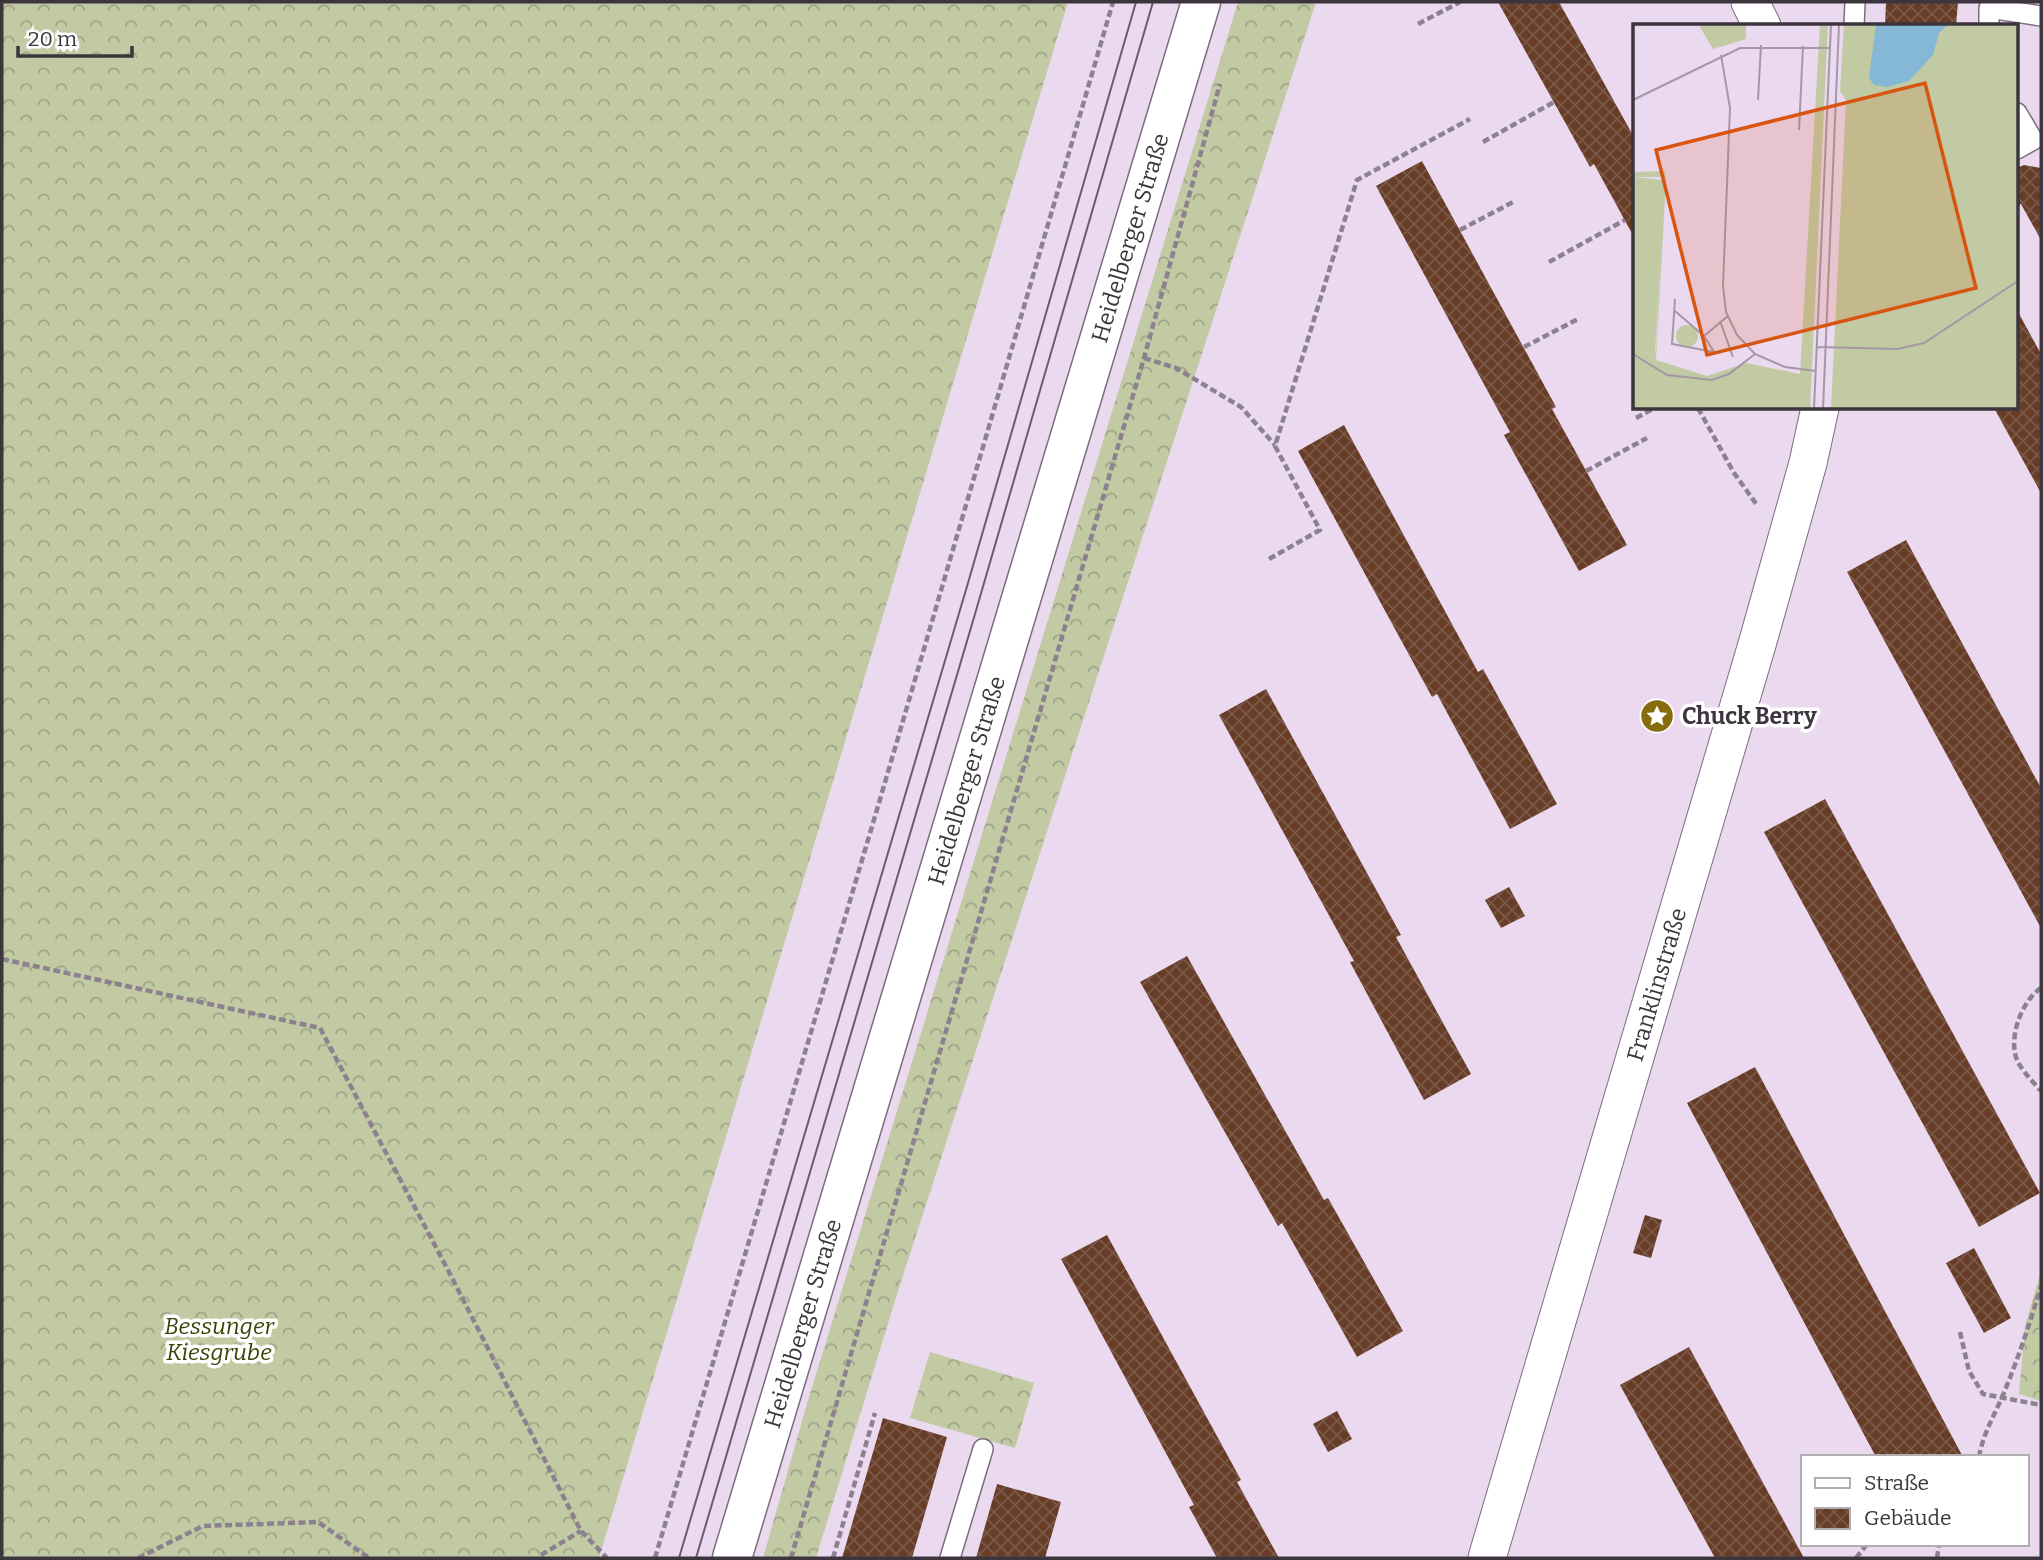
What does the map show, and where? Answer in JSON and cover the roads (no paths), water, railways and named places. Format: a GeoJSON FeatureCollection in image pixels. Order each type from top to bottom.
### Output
{"type":"FeatureCollection","features":[{"type":"Feature","properties":{"kind":"street","name":"Heidelberger Straße"},"geometry":{"type":"LineString","coordinates":[[733,1558],[1201,2]]}},
{"type":"Feature","properties":{"kind":"street"},"geometry":{"type":"LineString","coordinates":[[1750,2],[1761,24]]}},
{"type":"Feature","properties":{"kind":"street","name":"Franklinstraße"},"geometry":{"type":"LineString","coordinates":[[1487,1558],[1758,641],[1808,463],[1820,410]]}},
{"type":"Feature","properties":{"kind":"lane"},"geometry":{"type":"LineString","coordinates":[[1854,24],[1855,2]]}},
{"type":"Feature","properties":{"kind":"lane"},"geometry":{"type":"LineString","coordinates":[[1989,24],[1989,8],[2041,16]]}},
{"type":"Feature","properties":{"kind":"lane"},"geometry":{"type":"LineString","coordinates":[[2018,115],[2030,145]]}},
{"type":"Feature","properties":{"kind":"lane"},"geometry":{"type":"LineString","coordinates":[[950,1558],[983,1449]]}},
{"type":"Feature","properties":{"kind":"tram line"},"geometry":{"type":"LineString","coordinates":[[679,1558],[968,583],[1136,2]]}},
{"type":"Feature","properties":{"kind":"tram line"},"geometry":{"type":"LineString","coordinates":[[696,1558],[1153,2]]}},
{"type":"Feature","properties":{"kind":"place","name":"Chuck Berry"},"geometry":{"type":"Point","coordinates":[1657,716]}},
{"type":"Feature","properties":{"kind":"park label","name":"Bessunger Kiesgrube"},"geometry":{"type":"Point","coordinates":[219,1339]}}]}
